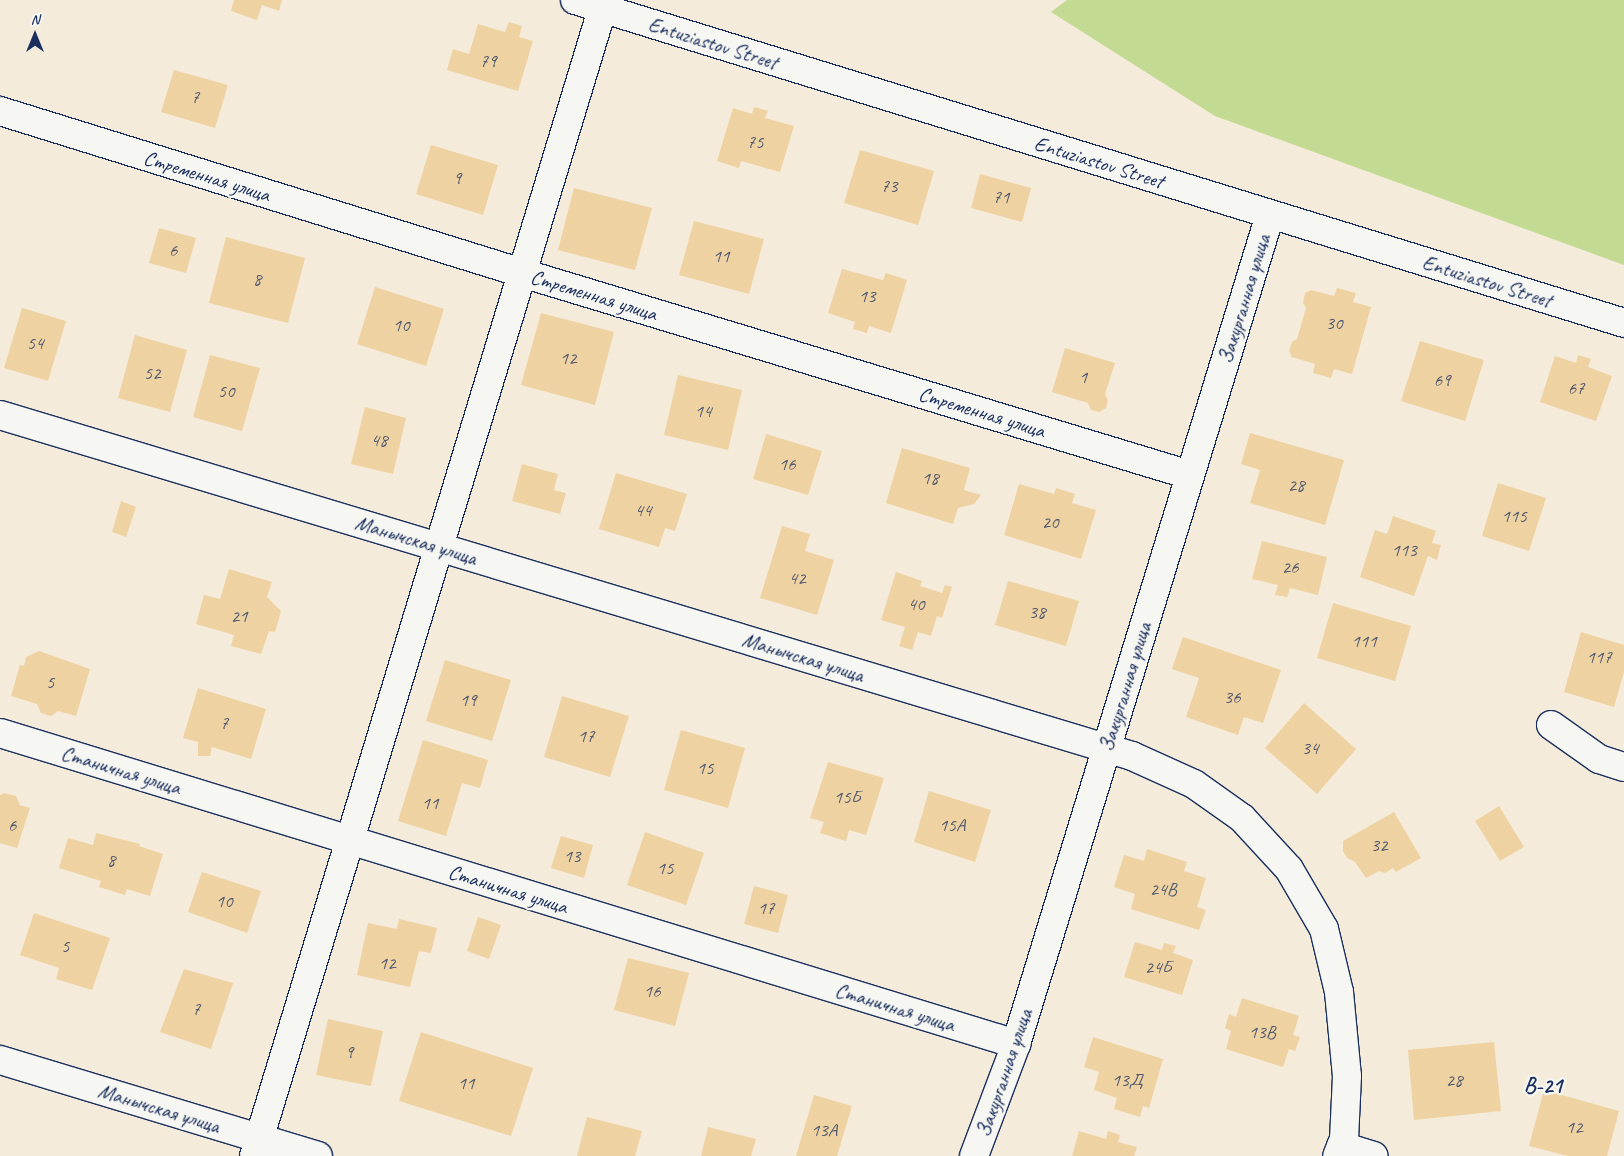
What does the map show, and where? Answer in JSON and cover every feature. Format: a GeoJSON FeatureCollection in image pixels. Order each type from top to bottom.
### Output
{"type":"FeatureCollection","features":[{"type":"Feature","properties":{"kind":"street","name":"Entuziastov Street"},"geometry":{"type":"LineString","coordinates":[[575,0],[604,4],[1270,215],[1624,323]]}},
{"type":"Feature","properties":{"kind":"street"},"geometry":{"type":"LineString","coordinates":[[256,1147],[604,4]]}},
{"type":"Feature","properties":{"kind":"street","name":"Стременная улица"},"geometry":{"type":"LineString","coordinates":[[0,111],[522,274],[1190,475]]}},
{"type":"Feature","properties":{"kind":"street","name":"Закурганная улица"},"geometry":{"type":"LineString","coordinates":[[974,1156],[1016,1044],[1270,215]]}},
{"type":"Feature","properties":{"kind":"street","name":"Манычская улица"},"geometry":{"type":"LineString","coordinates":[[0,415],[1132,756],[1194,784],[1242,818],[1288,870],[1324,929],[1340,992],[1347,1076],[1339,1151]]}},
{"type":"Feature","properties":{"kind":"street"},"geometry":{"type":"LineString","coordinates":[[1551,725],[1599,759],[1624,767]]}},
{"type":"Feature","properties":{"kind":"street","name":"Станичная улица"},"geometry":{"type":"LineString","coordinates":[[0,733],[1016,1044]]}},
{"type":"Feature","properties":{"kind":"street","name":"Манычская улица"},"geometry":{"type":"LineString","coordinates":[[0,1060],[256,1147],[318,1156]]}},
{"type":"Feature","properties":{"kind":"street"},"geometry":{"type":"LineString","coordinates":[[1339,1151],[1374,1156]]}},
{"type":"Feature","properties":{"kind":"green space"},"geometry":{"type":"Polygon","coordinates":[[[1067,0],[1624,0],[1624,265],[1215,116],[1051,12],[1067,0]]]}},
{"type":"Feature","properties":{"kind":"building"},"geometry":{"type":"Polygon","coordinates":[[[234,0],[282,0],[279,11],[262,5],[257,20],[231,11],[234,0]]]}},
{"type":"Feature","properties":{"kind":"building"},"geometry":{"type":"Polygon","coordinates":[[[509,22],[522,26],[519,37],[533,41],[518,91],[447,70],[453,49],[469,54],[478,24],[505,32],[509,22]]]}},
{"type":"Feature","properties":{"kind":"building"},"geometry":{"type":"Polygon","coordinates":[[[174,70],[228,85],[215,128],[161,112],[174,70]]]}},
{"type":"Feature","properties":{"kind":"building"},"geometry":{"type":"Polygon","coordinates":[[[754,107],[768,111],[765,118],[794,126],[780,172],[741,161],[739,168],[717,161],[733,108],[752,114],[754,107]]]}},
{"type":"Feature","properties":{"kind":"building"},"geometry":{"type":"Polygon","coordinates":[[[431,145],[498,165],[483,215],[416,194],[431,145]]]}},
{"type":"Feature","properties":{"kind":"building"},"geometry":{"type":"Polygon","coordinates":[[[860,150],[934,171],[918,225],[844,203],[860,150]]]}},
{"type":"Feature","properties":{"kind":"building"},"geometry":{"type":"Polygon","coordinates":[[[980,174],[1031,188],[1022,222],[971,208],[980,174]]]}},
{"type":"Feature","properties":{"kind":"building"},"geometry":{"type":"Polygon","coordinates":[[[574,188],[652,208],[635,270],[558,250],[574,188]]]}},
{"type":"Feature","properties":{"kind":"building"},"geometry":{"type":"Polygon","coordinates":[[[694,221],[764,239],[749,294],[679,275],[694,221]]]}},
{"type":"Feature","properties":{"kind":"building"},"geometry":{"type":"Polygon","coordinates":[[[159,228],[196,238],[186,273],[149,263],[159,228]]]}},
{"type":"Feature","properties":{"kind":"building"},"geometry":{"type":"Polygon","coordinates":[[[226,237],[305,258],[288,323],[209,303],[226,237]]]}},
{"type":"Feature","properties":{"kind":"building"},"geometry":{"type":"Polygon","coordinates":[[[842,269],[883,280],[886,273],[907,280],[891,333],[869,326],[867,333],[853,329],[855,322],[828,313],[842,269]]]}},
{"type":"Feature","properties":{"kind":"building"},"geometry":{"type":"Polygon","coordinates":[[[375,287],[444,309],[426,366],[357,344],[375,287]]]}},
{"type":"Feature","properties":{"kind":"building"},"geometry":{"type":"Polygon","coordinates":[[[1337,288],[1356,293],[1353,302],[1371,307],[1352,374],[1334,369],[1331,378],[1313,373],[1315,364],[1292,357],[1289,351],[1292,342],[1297,339],[1306,308],[1303,303],[1305,293],[1311,290],[1334,296],[1337,288]]]}},
{"type":"Feature","properties":{"kind":"building"},"geometry":{"type":"Polygon","coordinates":[[[22,308],[66,321],[48,381],[4,368],[22,308]]]}},
{"type":"Feature","properties":{"kind":"building"},"geometry":{"type":"Polygon","coordinates":[[[541,313],[614,332],[595,405],[521,385],[541,313]]]}},
{"type":"Feature","properties":{"kind":"building"},"geometry":{"type":"Polygon","coordinates":[[[135,335],[187,350],[170,412],[118,398],[135,335]]]}},
{"type":"Feature","properties":{"kind":"building"},"geometry":{"type":"Polygon","coordinates":[[[1420,341],[1484,360],[1465,421],[1401,401],[1420,341]]]}},
{"type":"Feature","properties":{"kind":"building"},"geometry":{"type":"Polygon","coordinates":[[[1065,348],[1115,363],[1105,394],[1108,400],[1106,408],[1099,412],[1091,410],[1088,403],[1052,392],[1065,348]]]}},
{"type":"Feature","properties":{"kind":"building"},"geometry":{"type":"Polygon","coordinates":[[[210,355],[260,368],[242,431],[193,417],[210,355]]]}},
{"type":"Feature","properties":{"kind":"building"},"geometry":{"type":"Polygon","coordinates":[[[1578,355],[1591,359],[1588,367],[1612,376],[1596,421],[1540,402],[1555,356],[1576,363],[1578,355]]]}},
{"type":"Feature","properties":{"kind":"building"},"geometry":{"type":"Polygon","coordinates":[[[678,375],[742,390],[728,450],[664,435],[678,375]]]}},
{"type":"Feature","properties":{"kind":"building"},"geometry":{"type":"Polygon","coordinates":[[[365,407],[406,418],[393,474],[351,464],[365,407]]]}},
{"type":"Feature","properties":{"kind":"building"},"geometry":{"type":"Polygon","coordinates":[[[1250,433],[1344,460],[1325,525],[1250,503],[1260,470],[1241,464],[1250,433]]]}},
{"type":"Feature","properties":{"kind":"building"},"geometry":{"type":"Polygon","coordinates":[[[766,434],[822,451],[808,495],[753,479],[766,434]]]}},
{"type":"Feature","properties":{"kind":"building"},"geometry":{"type":"Polygon","coordinates":[[[902,448],[970,468],[964,490],[981,495],[974,504],[958,508],[953,524],[886,503],[902,448]]]}},
{"type":"Feature","properties":{"kind":"building"},"geometry":{"type":"Polygon","coordinates":[[[522,464],[558,474],[554,490],[566,493],[560,514],[512,501],[522,464]]]}},
{"type":"Feature","properties":{"kind":"building"},"geometry":{"type":"Polygon","coordinates":[[[616,473],[687,494],[675,531],[665,528],[659,547],[599,529],[616,473]]]}},
{"type":"Feature","properties":{"kind":"building"},"geometry":{"type":"Polygon","coordinates":[[[1498,483],[1546,498],[1529,551],[1482,536],[1498,483]]]}},
{"type":"Feature","properties":{"kind":"building"},"geometry":{"type":"Polygon","coordinates":[[[1019,484],[1054,494],[1056,488],[1075,494],[1072,503],[1096,510],[1081,559],[1004,535],[1019,484]]]}},
{"type":"Feature","properties":{"kind":"building"},"geometry":{"type":"Polygon","coordinates":[[[121,501],[136,507],[126,537],[112,532],[121,501]]]}},
{"type":"Feature","properties":{"kind":"building"},"geometry":{"type":"Polygon","coordinates":[[[1393,516],[1436,531],[1432,543],[1441,545],[1437,560],[1428,556],[1414,596],[1360,577],[1375,530],[1387,534],[1393,516]]]}},
{"type":"Feature","properties":{"kind":"building"},"geometry":{"type":"Polygon","coordinates":[[[782,526],[810,534],[805,551],[834,560],[817,615],[760,598],[782,526]]]}},
{"type":"Feature","properties":{"kind":"building"},"geometry":{"type":"Polygon","coordinates":[[[1262,541],[1327,557],[1318,595],[1290,588],[1287,597],[1275,595],[1278,585],[1252,579],[1262,541]]]}},
{"type":"Feature","properties":{"kind":"building"},"geometry":{"type":"Polygon","coordinates":[[[229,569],[272,582],[267,597],[281,611],[275,632],[269,631],[261,654],[231,646],[234,635],[196,624],[204,595],[220,599],[229,569]]]}},
{"type":"Feature","properties":{"kind":"building"},"geometry":{"type":"Polygon","coordinates":[[[896,572],[922,581],[920,586],[942,593],[945,585],[952,587],[942,618],[937,616],[931,636],[918,632],[912,650],[899,646],[905,627],[881,620],[896,572]]]}},
{"type":"Feature","properties":{"kind":"building"},"geometry":{"type":"Polygon","coordinates":[[[1008,581],[1079,601],[1066,646],[995,625],[1008,581]]]}},
{"type":"Feature","properties":{"kind":"building"},"geometry":{"type":"Polygon","coordinates":[[[1333,603],[1411,626],[1395,681],[1317,658],[1333,603]]]}},
{"type":"Feature","properties":{"kind":"building"},"geometry":{"type":"Polygon","coordinates":[[[1581,632],[1624,645],[1624,672],[1614,707],[1564,692],[1581,632]]]}},
{"type":"Feature","properties":{"kind":"building"},"geometry":{"type":"Polygon","coordinates":[[[1183,637],[1281,670],[1263,723],[1244,717],[1238,735],[1186,717],[1199,678],[1172,669],[1183,637]]]}},
{"type":"Feature","properties":{"kind":"building"},"geometry":{"type":"Polygon","coordinates":[[[39,651],[90,669],[76,716],[58,711],[51,716],[41,713],[37,704],[11,696],[20,665],[24,666],[26,657],[39,651]]]}},
{"type":"Feature","properties":{"kind":"building"},"geometry":{"type":"Polygon","coordinates":[[[445,660],[511,680],[492,741],[426,721],[445,660]]]}},
{"type":"Feature","properties":{"kind":"building"},"geometry":{"type":"Polygon","coordinates":[[[198,688],[266,709],[251,759],[212,747],[210,756],[198,756],[198,742],[183,738],[198,688]]]}},
{"type":"Feature","properties":{"kind":"building"},"geometry":{"type":"Polygon","coordinates":[[[562,696],[629,716],[610,777],[544,757],[562,696]]]}},
{"type":"Feature","properties":{"kind":"building"},"geometry":{"type":"Polygon","coordinates":[[[1304,703],[1356,749],[1317,794],[1265,748],[1304,703]]]}},
{"type":"Feature","properties":{"kind":"building"},"geometry":{"type":"Polygon","coordinates":[[[681,730],[745,748],[728,808],[664,790],[681,730]]]}},
{"type":"Feature","properties":{"kind":"building"},"geometry":{"type":"Polygon","coordinates":[[[423,740],[488,760],[480,788],[462,783],[446,836],[398,821],[423,740]]]}},
{"type":"Feature","properties":{"kind":"building"},"geometry":{"type":"Polygon","coordinates":[[[828,762],[884,778],[866,835],[849,830],[846,841],[820,833],[824,822],[810,818],[828,762]]]}},
{"type":"Feature","properties":{"kind":"building"},"geometry":{"type":"Polygon","coordinates":[[[929,791],[991,810],[975,862],[914,842],[929,791]]]}},
{"type":"Feature","properties":{"kind":"building"},"geometry":{"type":"Polygon","coordinates":[[[4,793],[16,796],[20,805],[30,808],[17,848],[0,843],[0,795],[4,793]]]}},
{"type":"Feature","properties":{"kind":"building"},"geometry":{"type":"Polygon","coordinates":[[[1499,806],[1524,847],[1500,861],[1475,821],[1499,806]]]}},
{"type":"Feature","properties":{"kind":"building"},"geometry":{"type":"Polygon","coordinates":[[[1394,812],[1421,858],[1396,872],[1393,868],[1385,873],[1379,871],[1366,878],[1355,862],[1347,858],[1343,851],[1343,841],[1394,812]]]}},
{"type":"Feature","properties":{"kind":"building"},"geometry":{"type":"Polygon","coordinates":[[[645,832],[704,853],[686,905],[627,885],[645,832]]]}},
{"type":"Feature","properties":{"kind":"building"},"geometry":{"type":"Polygon","coordinates":[[[96,833],[140,844],[139,846],[163,854],[150,896],[127,889],[125,895],[99,887],[101,881],[59,868],[68,838],[93,845],[96,833]]]}},
{"type":"Feature","properties":{"kind":"building"},"geometry":{"type":"Polygon","coordinates":[[[561,836],[593,845],[584,878],[551,868],[561,836]]]}},
{"type":"Feature","properties":{"kind":"building"},"geometry":{"type":"Polygon","coordinates":[[[1147,849],[1187,862],[1184,871],[1206,878],[1197,907],[1206,910],[1199,930],[1131,909],[1135,894],[1114,887],[1124,855],[1144,861],[1147,849]]]}},
{"type":"Feature","properties":{"kind":"building"},"geometry":{"type":"Polygon","coordinates":[[[202,872],[261,891],[247,933],[188,912],[202,872]]]}},
{"type":"Feature","properties":{"kind":"building"},"geometry":{"type":"Polygon","coordinates":[[[754,886],[788,895],[778,933],[744,924],[754,886]]]}},
{"type":"Feature","properties":{"kind":"building"},"geometry":{"type":"Polygon","coordinates":[[[34,913],[110,938],[92,990],[56,979],[59,968],[20,955],[34,913]]]}},
{"type":"Feature","properties":{"kind":"building"},"geometry":{"type":"Polygon","coordinates":[[[478,917],[501,925],[489,959],[467,951],[478,917]]]}},
{"type":"Feature","properties":{"kind":"building"},"geometry":{"type":"Polygon","coordinates":[[[399,919],[437,928],[431,953],[419,951],[410,987],[357,975],[368,923],[397,929],[399,919]]]}},
{"type":"Feature","properties":{"kind":"building"},"geometry":{"type":"Polygon","coordinates":[[[1135,942],[1162,950],[1164,943],[1176,946],[1173,953],[1193,960],[1182,995],[1124,977],[1135,942]]]}},
{"type":"Feature","properties":{"kind":"building"},"geometry":{"type":"Polygon","coordinates":[[[628,958],[689,973],[675,1026],[614,1010],[628,958]]]}},
{"type":"Feature","properties":{"kind":"building"},"geometry":{"type":"Polygon","coordinates":[[[184,969],[233,983],[211,1049],[160,1032],[184,969]]]}},
{"type":"Feature","properties":{"kind":"building"},"geometry":{"type":"Polygon","coordinates":[[[1242,998],[1299,1016],[1293,1035],[1300,1037],[1295,1051],[1289,1049],[1283,1067],[1226,1049],[1231,1031],[1225,1028],[1229,1014],[1236,1017],[1242,998]]]}},
{"type":"Feature","properties":{"kind":"building"},"geometry":{"type":"Polygon","coordinates":[[[328,1019],[383,1031],[371,1086],[316,1075],[328,1019]]]}},
{"type":"Feature","properties":{"kind":"building"},"geometry":{"type":"Polygon","coordinates":[[[421,1032],[533,1068],[511,1136],[399,1101],[421,1032]]]}},
{"type":"Feature","properties":{"kind":"building"},"geometry":{"type":"Polygon","coordinates":[[[1093,1037],[1163,1059],[1149,1108],[1143,1106],[1140,1117],[1114,1109],[1117,1098],[1094,1090],[1099,1072],[1084,1067],[1093,1037]]]}},
{"type":"Feature","properties":{"kind":"building"},"geometry":{"type":"Polygon","coordinates":[[[1494,1042],[1501,1111],[1414,1120],[1408,1050],[1494,1042]]]}},
{"type":"Feature","properties":{"kind":"building"},"geometry":{"type":"Polygon","coordinates":[[[1544,1090],[1619,1111],[1607,1156],[1568,1156],[1529,1146],[1544,1090]]]}},
{"type":"Feature","properties":{"kind":"building"},"geometry":{"type":"Polygon","coordinates":[[[814,1095],[852,1106],[837,1156],[796,1156],[814,1095]]]}},
{"type":"Feature","properties":{"kind":"building"},"geometry":{"type":"Polygon","coordinates":[[[587,1117],[642,1131],[635,1156],[577,1156],[587,1117]]]}},
{"type":"Feature","properties":{"kind":"building"},"geometry":{"type":"Polygon","coordinates":[[[708,1127],[756,1139],[751,1156],[701,1156],[708,1127]]]}},
{"type":"Feature","properties":{"kind":"building"},"geometry":{"type":"Polygon","coordinates":[[[1079,1131],[1106,1139],[1108,1131],[1120,1135],[1118,1142],[1137,1147],[1134,1156],[1072,1156],[1079,1131]]]}},
{"type":"Feature","properties":{"kind":"district","name":"В-21"},"geometry":{"type":"Point","coordinates":[1543,1087]}}]}
